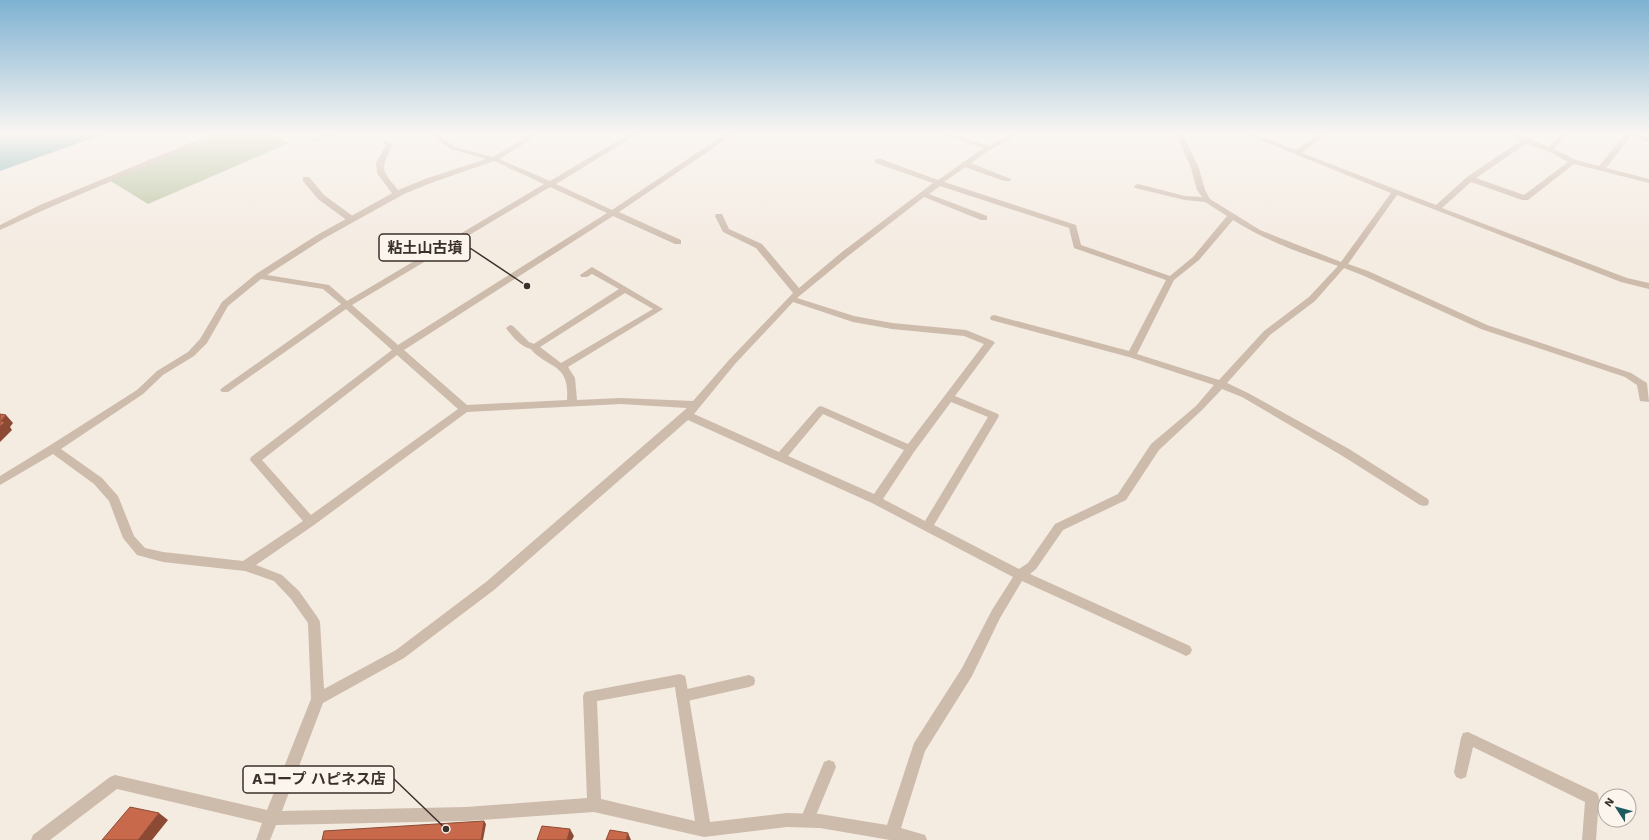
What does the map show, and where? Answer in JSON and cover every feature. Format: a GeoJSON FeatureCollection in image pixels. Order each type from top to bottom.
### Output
{"type":"FeatureCollection","features":[{"type":"Feature","properties":{"kind":"street"},"geometry":{"type":"LineString","coordinates":[[0,228],[43,207],[124,173]]}},
{"type":"Feature","properties":{"kind":"street"},"geometry":{"type":"LineString","coordinates":[[381,173],[397,194]]}},
{"type":"Feature","properties":{"kind":"street"},"geometry":{"type":"LineString","coordinates":[[0,481],[53,449],[140,392],[160,373],[191,354],[204,341],[225,304],[259,276],[320,236],[397,194],[451,173]]}},
{"type":"Feature","properties":{"kind":"street"},"geometry":{"type":"LineString","coordinates":[[526,173],[678,242]]}},
{"type":"Feature","properties":{"kind":"street"},"geometry":{"type":"LineString","coordinates":[[225,390],[347,304],[568,173]]}},
{"type":"Feature","properties":{"kind":"street"},"geometry":{"type":"LineString","coordinates":[[310,522],[255,460],[397,350],[614,212],[671,173]]}},
{"type":"Feature","properties":{"kind":"street"},"geometry":{"type":"LineString","coordinates":[[912,173],[1073,227],[1077,246],[1171,279]]}},
{"type":"Feature","properties":{"kind":"street"},"geometry":{"type":"LineString","coordinates":[[318,698],[400,654],[490,586],[687,415],[732,362],[795,296],[845,254],[952,173]]}},
{"type":"Feature","properties":{"kind":"street"},"geometry":{"type":"LineString","coordinates":[[991,173],[1007,179]]}},
{"type":"Feature","properties":{"kind":"street"},"geometry":{"type":"LineString","coordinates":[[1196,173],[1201,190],[1207,200],[1231,217],[1257,232],[1290,246],[1343,264],[1388,282],[1484,327],[1628,375],[1642,383],[1643,399],[1649,399]]}},
{"type":"Feature","properties":{"kind":"street"},"geometry":{"type":"LineString","coordinates":[[1348,173],[1616,277],[1649,286]]}},
{"type":"Feature","properties":{"kind":"street"},"geometry":{"type":"LineString","coordinates":[[1437,208],[1478,173]]}},
{"type":"Feature","properties":{"kind":"street"},"geometry":{"type":"LineString","coordinates":[[1470,179],[1525,198],[1558,173]]}},
{"type":"Feature","properties":{"kind":"street"},"geometry":{"type":"LineString","coordinates":[[1618,173],[1649,181]]}},
{"type":"Feature","properties":{"kind":"street"},"geometry":{"type":"LineString","coordinates":[[306,179],[321,197],[351,219]]}},
{"type":"Feature","properties":{"kind":"street"},"geometry":{"type":"LineString","coordinates":[[1138,186],[1185,198],[1207,200]]}},
{"type":"Feature","properties":{"kind":"street"},"geometry":{"type":"LineString","coordinates":[[891,836],[919,748],[967,672],[996,614],[1020,575],[1032,566],[1060,527],[1122,497],[1155,447],[1199,408],[1267,333],[1312,299],[1343,264],[1395,192]]}},
{"type":"Feature","properties":{"kind":"street"},"geometry":{"type":"LineString","coordinates":[[923,194],[984,218]]}},
{"type":"Feature","properties":{"kind":"street"},"geometry":{"type":"LineString","coordinates":[[719,216],[726,230],[759,246],[795,296],[854,319],[892,326],[966,333],[990,343],[910,449],[876,500]]}},
{"type":"Feature","properties":{"kind":"street"},"geometry":{"type":"LineString","coordinates":[[1132,355],[1171,279],[1187,267],[1204,250],[1231,217]]}},
{"type":"Feature","properties":{"kind":"street"},"geometry":{"type":"LineString","coordinates":[[561,367],[659,309],[592,270],[584,275]]}},
{"type":"Feature","properties":{"kind":"street"},"geometry":{"type":"LineString","coordinates":[[259,276],[326,287],[465,409]]}},
{"type":"Feature","properties":{"kind":"street"},"geometry":{"type":"LineString","coordinates":[[534,347],[625,289]]}},
{"type":"Feature","properties":{"kind":"street"},"geometry":{"type":"LineString","coordinates":[[994,318],[1132,355],[1220,384],[1246,396],[1345,452],[1424,502]]}},
{"type":"Feature","properties":{"kind":"street"},"geometry":{"type":"LineString","coordinates":[[510,328],[526,344],[534,347],[568,372],[573,384],[572,403]]}},
{"type":"Feature","properties":{"kind":"street"},"geometry":{"type":"LineString","coordinates":[[928,526],[994,416],[949,397]]}},
{"type":"Feature","properties":{"kind":"street"},"geometry":{"type":"LineString","coordinates":[[245,566],[310,522],[465,409],[621,401],[695,405]]}},
{"type":"Feature","properties":{"kind":"street"},"geometry":{"type":"LineString","coordinates":[[782,456],[821,409],[910,449]]}},
{"type":"Feature","properties":{"kind":"street"},"geometry":{"type":"LineString","coordinates":[[687,415],[782,456],[876,500],[1020,575],[1186,650]]}},
{"type":"Feature","properties":{"kind":"street"},"geometry":{"type":"LineString","coordinates":[[53,449],[98,481],[114,499],[129,538],[141,552],[164,557],[245,566],[278,578],[295,595],[314,622],[318,698],[270,818],[263,840]]}},
{"type":"Feature","properties":{"kind":"street"},"geometry":{"type":"LineString","coordinates":[[594,805],[590,696],[680,680],[704,830]]}},
{"type":"Feature","properties":{"kind":"street"},"geometry":{"type":"LineString","coordinates":[[683,696],[749,682]]}},
{"type":"Feature","properties":{"kind":"street"},"geometry":{"type":"LineString","coordinates":[[1461,772],[1468,738],[1592,798],[1589,840]]}},
{"type":"Feature","properties":{"kind":"street"},"geometry":{"type":"LineString","coordinates":[[807,820],[829,767]]}},
{"type":"Feature","properties":{"kind":"street"},"geometry":{"type":"LineString","coordinates":[[38,840],[115,782],[270,818],[466,814],[594,805],[704,830],[787,820],[807,820],[820,821],[891,836],[920,840]]}},
{"type":"Feature","properties":{"kind":"green space"},"geometry":{"type":"Polygon","coordinates":[[[126,173],[219,173],[148,204],[109,180],[126,173]]]}},
{"type":"Feature","properties":{"kind":"building"},"geometry":{"type":"Polygon","coordinates":[[[0,414],[6,415],[1,421],[5,422],[0,427],[0,414]]]}},
{"type":"Feature","properties":{"kind":"building"},"geometry":{"type":"Polygon","coordinates":[[[130,807],[159,813],[138,840],[102,840],[130,807]]]}},
{"type":"Feature","properties":{"kind":"building"},"geometry":{"type":"Polygon","coordinates":[[[484,821],[481,840],[322,840],[324,831],[484,821]]]}},
{"type":"Feature","properties":{"kind":"building"},"geometry":{"type":"Polygon","coordinates":[[[542,826],[570,829],[567,840],[537,840],[542,826]]]}},
{"type":"Feature","properties":{"kind":"building"},"geometry":{"type":"Polygon","coordinates":[[[610,830],[628,833],[626,840],[606,840],[610,830]]]}},
{"type":"Feature","properties":{"kind":"place","name":"粘土山古墳"},"geometry":{"type":"Point","coordinates":[527,286]}},
{"type":"Feature","properties":{"kind":"place","name":"Aコープ ハピネス店"},"geometry":{"type":"Point","coordinates":[446,829]}}]}
